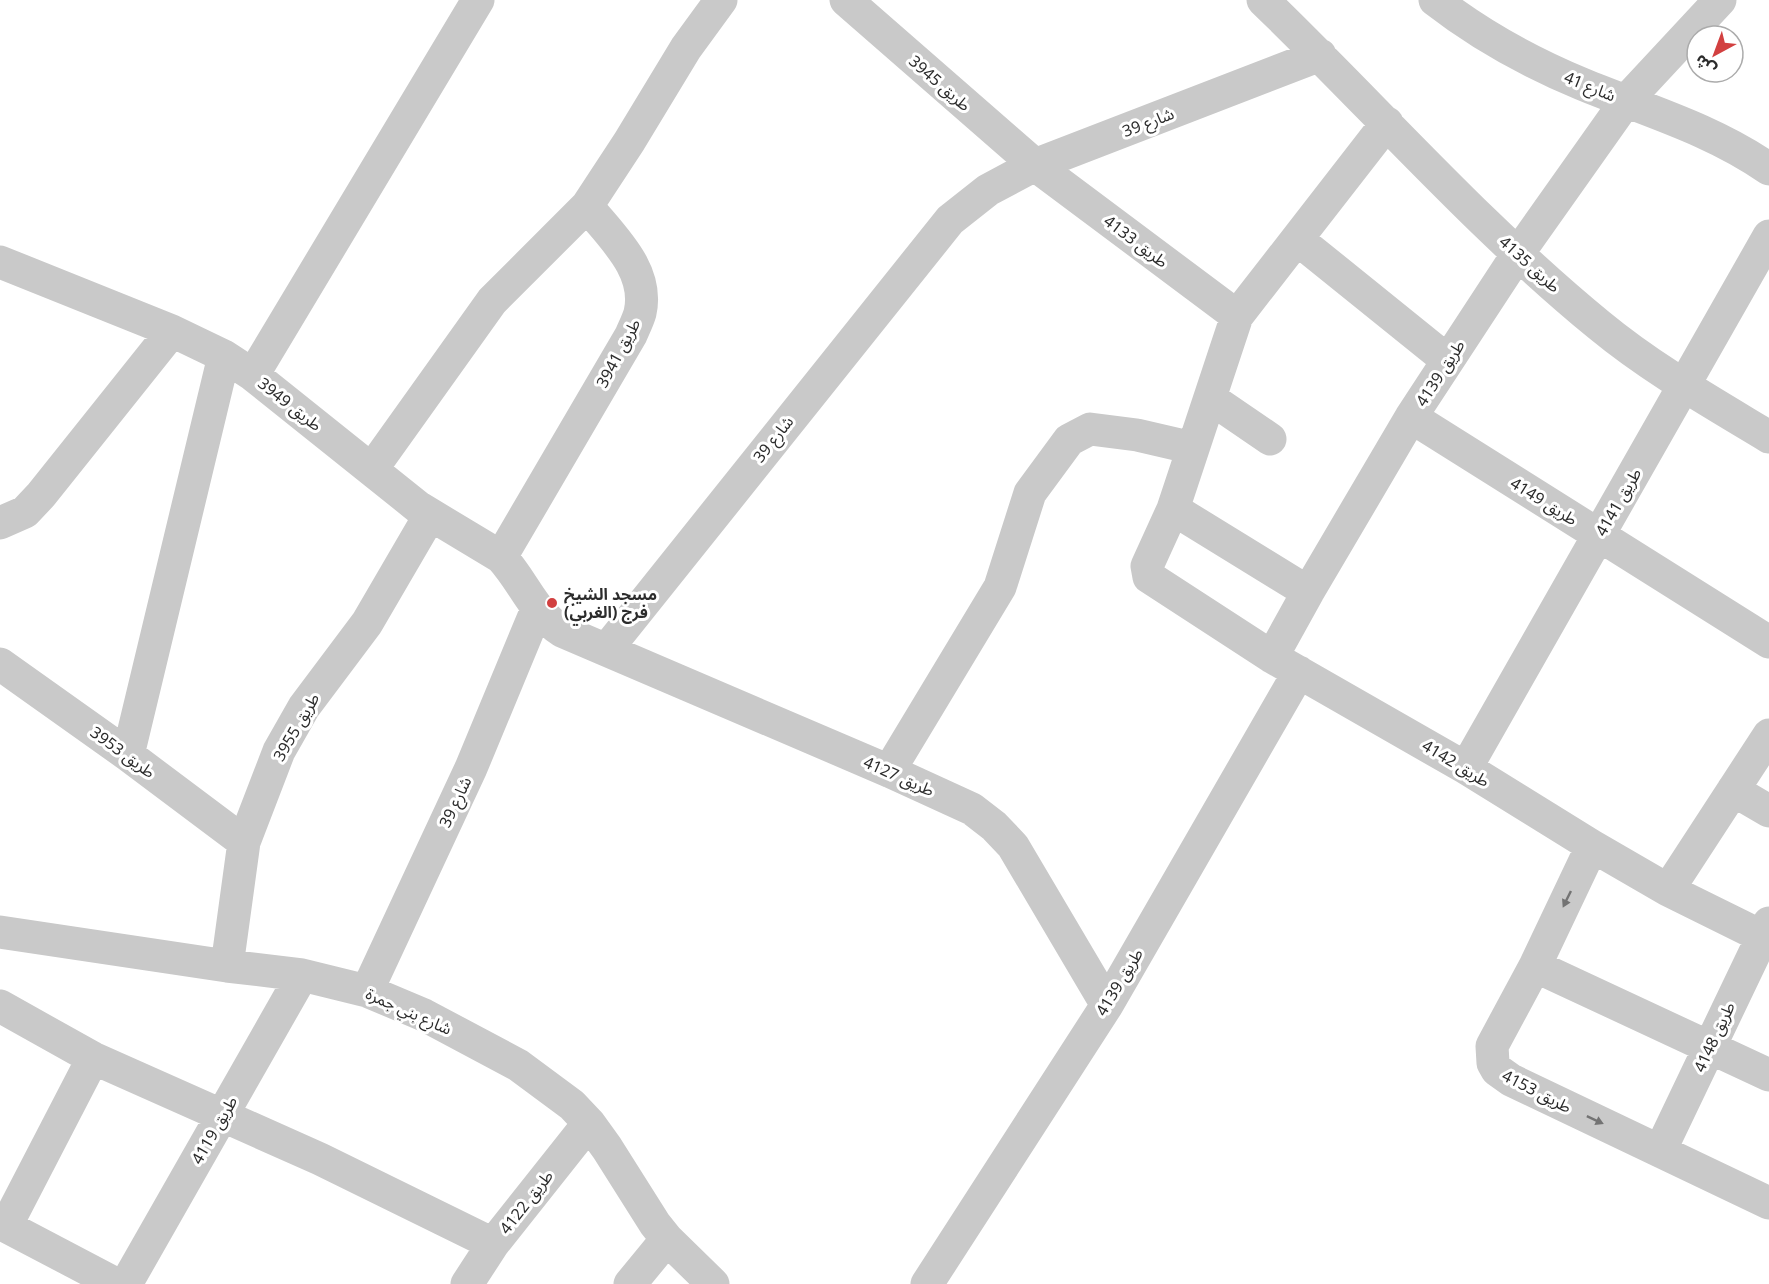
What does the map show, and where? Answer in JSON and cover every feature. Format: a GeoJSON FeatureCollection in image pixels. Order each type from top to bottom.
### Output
{"type":"FeatureCollection","features":[{"type":"Feature","properties":{"kind":"street"},"geometry":{"type":"LineString","coordinates":[[253,375],[478,0]]}},
{"type":"Feature","properties":{"kind":"street"},"geometry":{"type":"LineString","coordinates":[[372,469],[492,302],[587,206],[686,48],[721,0]]}},
{"type":"Feature","properties":{"kind":"street","name":"طريق 3945"},"geometry":{"type":"LineString","coordinates":[[846,0],[1035,165]]}},
{"type":"Feature","properties":{"kind":"street"},"geometry":{"type":"LineString","coordinates":[[1263,0],[1320,55]]}},
{"type":"Feature","properties":{"kind":"street","name":"شارع 41"},"geometry":{"type":"LineString","coordinates":[[1435,0],[1517,54],[1550,70],[1764,155]]}},
{"type":"Feature","properties":{"kind":"street","name":"طريق 4139"},"geometry":{"type":"LineString","coordinates":[[927,1284],[1107,1005],[1286,664],[1308,592],[1411,417],[1517,255],[1626,100],[1720,0]]}},
{"type":"Feature","properties":{"kind":"street","name":"شارع 39"},"geometry":{"type":"LineString","coordinates":[[607,649],[950,220],[988,190],[1035,165],[1320,55]]}},
{"type":"Feature","properties":{"kind":"street","name":"طريق 4135"},"geometry":{"type":"LineString","coordinates":[[1320,55],[1517,255],[1601,326],[1684,386],[1769,437]]}},
{"type":"Feature","properties":{"kind":"street"},"geometry":{"type":"LineString","coordinates":[[1308,592],[1173,509],[1237,316],[1387,123]]}},
{"type":"Feature","properties":{"kind":"street","name":"طريق 4133"},"geometry":{"type":"LineString","coordinates":[[1035,165],[1237,316]]}},
{"type":"Feature","properties":{"kind":"street","name":"طريق 3941"},"geometry":{"type":"LineString","coordinates":[[501,557],[631,335],[640,312],[640,288],[633,265],[587,206]]}},
{"type":"Feature","properties":{"kind":"street","name":"طريق 4141"},"geometry":{"type":"LineString","coordinates":[[1466,768],[1769,236]]}},
{"type":"Feature","properties":{"kind":"street"},"geometry":{"type":"LineString","coordinates":[[1297,239],[1447,360]]}},
{"type":"Feature","properties":{"kind":"street","name":"طريق 3949"},"geometry":{"type":"LineString","coordinates":[[0,262],[172,331],[224,356],[253,375],[430,515],[501,557],[511,568],[537,609]]}},
{"type":"Feature","properties":{"kind":"street"},"geometry":{"type":"LineString","coordinates":[[0,523],[25,512],[41,495],[172,331]]}},
{"type":"Feature","properties":{"kind":"street"},"geometry":{"type":"LineString","coordinates":[[128,755],[224,356]]}},
{"type":"Feature","properties":{"kind":"street"},"geometry":{"type":"LineString","coordinates":[[1210,398],[1270,439]]}},
{"type":"Feature","properties":{"kind":"street","name":"طريق 4149"},"geometry":{"type":"LineString","coordinates":[[1411,417],[1769,642]]}},
{"type":"Feature","properties":{"kind":"street"},"geometry":{"type":"LineString","coordinates":[[889,771],[1000,588],[1030,493],[1069,440],[1090,429],[1137,435],[1193,448]]}},
{"type":"Feature","properties":{"kind":"street","name":"طريق 4142"},"geometry":{"type":"LineString","coordinates":[[1173,509],[1147,566],[1149,578],[1286,664],[1466,768],[1668,890],[1766,934]]}},
{"type":"Feature","properties":{"kind":"street","name":"طريق 3955"},"geometry":{"type":"LineString","coordinates":[[227,966],[244,842],[279,751],[304,707],[367,623],[430,515]]}},
{"type":"Feature","properties":{"kind":"street"},"geometry":{"type":"LineString","coordinates":[[537,609],[549,622],[562,631],[607,649]]}},
{"type":"Feature","properties":{"kind":"street","name":"شارع 39"},"geometry":{"type":"LineString","coordinates":[[367,991],[471,768],[537,609]]}},
{"type":"Feature","properties":{"kind":"street","name":"طريق 4127"},"geometry":{"type":"LineString","coordinates":[[607,649],[889,771],[972,810],[994,826],[1013,846],[1107,1005]]}},
{"type":"Feature","properties":{"kind":"street","name":"طريق 3953"},"geometry":{"type":"LineString","coordinates":[[0,664],[128,755],[244,842]]}},
{"type":"Feature","properties":{"kind":"street"},"geometry":{"type":"LineString","coordinates":[[1668,890],[1769,735]]}},
{"type":"Feature","properties":{"kind":"street"},"geometry":{"type":"LineString","coordinates":[[1733,790],[1769,811]]}},
{"type":"Feature","properties":{"kind":"street","name":"طريق 4153"},"geometry":{"type":"LineString","coordinates":[[1592,846],[1535,966],[1492,1046],[1493,1063],[1497,1070],[1510,1080],[1769,1203]]}},
{"type":"Feature","properties":{"kind":"street","name":"شارع بني جمرة"},"geometry":{"type":"LineString","coordinates":[[0,932],[302,975],[367,991],[424,1015],[518,1065],[555,1091],[589,1123],[643,1207],[667,1239],[714,1284]]}},
{"type":"Feature","properties":{"kind":"street","name":"طريق 4148"},"geometry":{"type":"LineString","coordinates":[[1660,1151],[1766,934]]}},
{"type":"Feature","properties":{"kind":"street"},"geometry":{"type":"LineString","coordinates":[[1535,966],[1769,1075]]}},
{"type":"Feature","properties":{"kind":"street","name":"طريق 4119"},"geometry":{"type":"LineString","coordinates":[[126,1284],[302,975]]}},
{"type":"Feature","properties":{"kind":"street"},"geometry":{"type":"LineString","coordinates":[[0,1006],[93,1058],[320,1159],[493,1244]]}},
{"type":"Feature","properties":{"kind":"street"},"geometry":{"type":"LineString","coordinates":[[93,1058],[3,1225],[116,1284]]}},
{"type":"Feature","properties":{"kind":"street","name":"طريق 4122"},"geometry":{"type":"LineString","coordinates":[[467,1284],[493,1244],[589,1123]]}},
{"type":"Feature","properties":{"kind":"street"},"geometry":{"type":"LineString","coordinates":[[630,1284],[667,1239]]}},
{"type":"Feature","properties":{"kind":"place","name":"مسجد الشيخ فرج (الغربي)"},"geometry":{"type":"Point","coordinates":[552,603]}}]}
